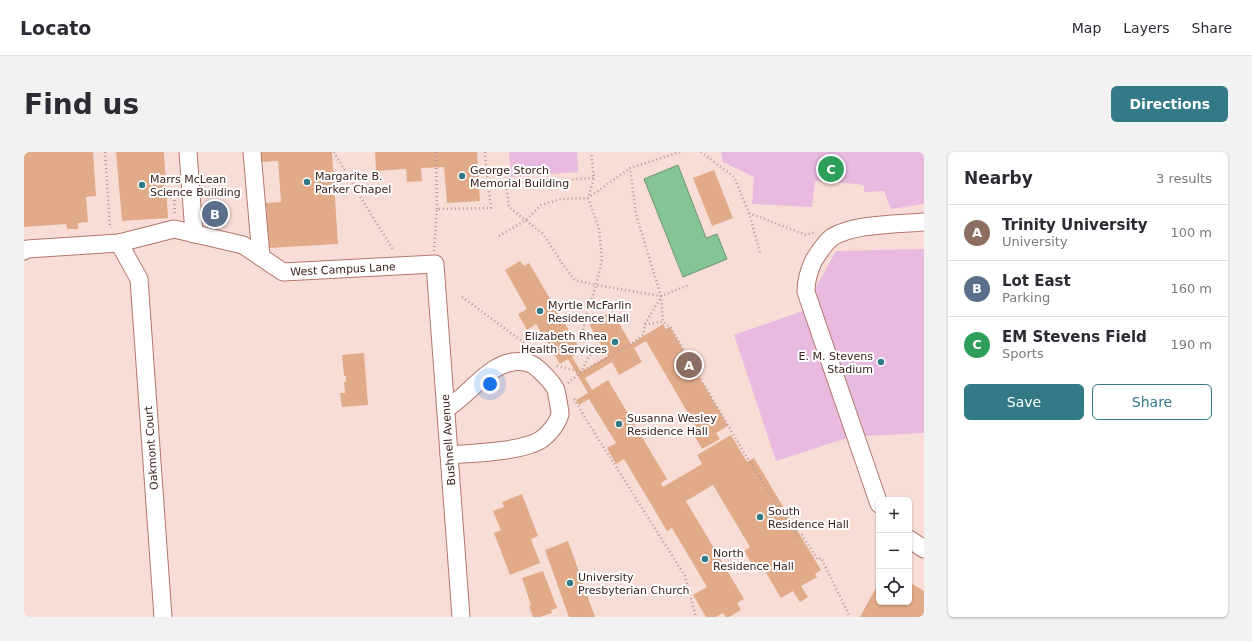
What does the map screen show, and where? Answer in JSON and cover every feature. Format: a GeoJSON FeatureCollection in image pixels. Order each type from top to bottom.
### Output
{"type":"FeatureCollection","features":[{"type":"Feature","properties":{"kind":"street"},"geometry":{"type":"LineString","coordinates":[[188,152],[194,234]]}},
{"type":"Feature","properties":{"kind":"street"},"geometry":{"type":"LineString","coordinates":[[252,152],[261,257]]}},
{"type":"Feature","properties":{"kind":"street"},"geometry":{"type":"LineString","coordinates":[[877,497],[806,292],[806,282],[811,266],[819,252],[832,238],[848,231],[872,226],[924,222]]}},
{"type":"Feature","properties":{"kind":"street","name":"West Campus Lane"},"geometry":{"type":"LineString","coordinates":[[24,251],[27,249],[174,229],[242,245],[283,272],[435,264]]}},
{"type":"Feature","properties":{"kind":"street","name":"Oakmont Court"},"geometry":{"type":"LineString","coordinates":[[118,236],[139,279],[163,617]]}},
{"type":"Feature","properties":{"kind":"street","name":"Bushnell Avenue"},"geometry":{"type":"LineString","coordinates":[[435,264],[461,617]]}},
{"type":"Feature","properties":{"kind":"street"},"geometry":{"type":"LineString","coordinates":[[446,409],[455,404],[480,380],[497,368],[513,362],[531,364],[546,376],[556,391],[560,414],[554,426],[541,439],[520,448],[449,455]]}},
{"type":"Feature","properties":{"kind":"street"},"geometry":{"type":"LineString","coordinates":[[912,541],[924,548]]}},
{"type":"Feature","properties":{"kind":"path"},"geometry":{"type":"LineString","coordinates":[[105,152],[110,228],[118,236]]}},
{"type":"Feature","properties":{"kind":"path"},"geometry":{"type":"LineString","coordinates":[[334,152],[388,243],[396,253]]}},
{"type":"Feature","properties":{"kind":"path"},"geometry":{"type":"LineString","coordinates":[[435,264],[434,247],[437,208],[436,152]]}},
{"type":"Feature","properties":{"kind":"path"},"geometry":{"type":"LineString","coordinates":[[437,208],[491,208],[485,152]]}},
{"type":"Feature","properties":{"kind":"path"},"geometry":{"type":"LineString","coordinates":[[581,372],[591,353],[582,335],[602,258],[599,228],[588,198],[594,178],[591,152]]}},
{"type":"Feature","properties":{"kind":"path"},"geometry":{"type":"LineString","coordinates":[[499,236],[526,220],[541,205],[561,199],[588,198],[630,168],[680,152]]}},
{"type":"Feature","properties":{"kind":"path"},"geometry":{"type":"LineString","coordinates":[[701,152],[734,177],[749,213],[760,254]]}},
{"type":"Feature","properties":{"kind":"path"},"geometry":{"type":"LineString","coordinates":[[630,168],[636,215],[661,296],[664,322],[671,328],[749,461],[798,536],[802,535],[818,560],[821,558],[850,617]]}},
{"type":"Feature","properties":{"kind":"path"},"geometry":{"type":"LineString","coordinates":[[488,185],[594,178]]}},
{"type":"Feature","properties":{"kind":"path"},"geometry":{"type":"LineString","coordinates":[[506,185],[509,207],[543,234],[575,280],[661,296],[689,285]]}},
{"type":"Feature","properties":{"kind":"path"},"geometry":{"type":"LineString","coordinates":[[174,189],[175,219]]}},
{"type":"Feature","properties":{"kind":"path"},"geometry":{"type":"LineString","coordinates":[[566,385],[581,372],[632,344],[643,335],[645,324],[661,296]]}},
{"type":"Feature","properties":{"kind":"path"},"geometry":{"type":"LineString","coordinates":[[462,297],[536,352]]}},
{"type":"Feature","properties":{"kind":"path"},"geometry":{"type":"LineString","coordinates":[[645,324],[664,322]]}},
{"type":"Feature","properties":{"kind":"path"},"geometry":{"type":"LineString","coordinates":[[558,372],[555,365],[581,372]]}},
{"type":"Feature","properties":{"kind":"path"},"geometry":{"type":"LineString","coordinates":[[573,398],[685,576],[696,617]]}},
{"type":"Feature","properties":{"kind":"shaded area"},"geometry":{"type":"Polygon","coordinates":[[[509,152],[577,152],[578,172],[511,177],[509,152]]]}},
{"type":"Feature","properties":{"kind":"shaded area"},"geometry":{"type":"Polygon","coordinates":[[[721,152],[924,152],[924,204],[891,209],[884,191],[864,192],[864,186],[858,184],[815,181],[812,207],[752,204],[754,177],[723,162],[721,152]]]}},
{"type":"Feature","properties":{"kind":"shaded area"},"geometry":{"type":"Polygon","coordinates":[[[678,165],[706,238],[717,234],[727,259],[683,277],[644,179],[678,165]]]}},
{"type":"Feature","properties":{"kind":"shaded area","name":"E. M. Stevens Stadium"},"geometry":{"type":"Polygon","coordinates":[[[924,249],[924,433],[862,436],[814,291],[836,251],[924,249]]]}},
{"type":"Feature","properties":{"kind":"shaded area"},"geometry":{"type":"Polygon","coordinates":[[[803,311],[847,438],[776,461],[734,335],[803,311]]]}},
{"type":"Feature","properties":{"kind":"building"},"geometry":{"type":"Polygon","coordinates":[[[24,152],[93,152],[96,196],[86,197],[88,222],[78,223],[78,229],[67,229],[66,224],[24,227],[24,152]]]}},
{"type":"Feature","properties":{"kind":"building","name":"Marrs McLean Science Building"},"geometry":{"type":"Polygon","coordinates":[[[116,152],[164,152],[168,218],[122,221],[116,152]]]}},
{"type":"Feature","properties":{"kind":"building","name":"Margarite B. Parker Chapel"},"geometry":{"type":"Polygon","coordinates":[[[261,152],[332,152],[338,244],[269,248],[266,203],[281,202],[278,161],[262,162],[261,152]]]}},
{"type":"Feature","properties":{"kind":"building","name":"George Storch Memorial Building"},"geometry":{"type":"Polygon","coordinates":[[[375,152],[477,152],[480,201],[447,203],[444,167],[421,168],[422,181],[407,182],[406,169],[376,171],[375,152]]]}},
{"type":"Feature","properties":{"kind":"building"},"geometry":{"type":"Polygon","coordinates":[[[714,170],[733,218],[712,226],[693,178],[714,170]]]}},
{"type":"Feature","properties":{"kind":"building"},"geometry":{"type":"Polygon","coordinates":[[[520,261],[524,266],[529,263],[581,351],[572,357],[581,372],[608,356],[589,324],[612,311],[631,344],[663,324],[666,329],[670,327],[728,426],[716,433],[720,439],[702,449],[690,428],[695,425],[646,341],[634,348],[642,362],[619,375],[612,362],[585,378],[592,390],[608,380],[667,479],[661,483],[663,487],[702,464],[697,455],[731,435],[747,462],[754,458],[821,570],[815,574],[817,577],[801,586],[808,597],[800,602],[793,591],[781,598],[762,566],[755,569],[744,551],[750,547],[713,485],[686,501],[744,599],[737,603],[741,610],[729,617],[726,617],[723,613],[716,617],[706,617],[693,595],[707,587],[672,528],[667,531],[624,459],[616,464],[607,448],[616,443],[589,399],[579,405],[576,400],[588,393],[568,359],[560,364],[536,324],[527,330],[518,314],[527,309],[505,270],[520,261]]]}},
{"type":"Feature","properties":{"kind":"building"},"geometry":{"type":"Polygon","coordinates":[[[364,353],[368,405],[342,407],[340,393],[345,393],[344,382],[346,382],[346,376],[344,376],[342,355],[364,353]]]}},
{"type":"Feature","properties":{"kind":"building"},"geometry":{"type":"Polygon","coordinates":[[[522,494],[538,536],[531,539],[540,563],[510,575],[494,533],[501,530],[493,511],[504,507],[502,502],[522,494]]]}},
{"type":"Feature","properties":{"kind":"building","name":"University Presbyterian Church"},"geometry":{"type":"Polygon","coordinates":[[[568,541],[595,617],[569,617],[545,550],[568,541]]]}},
{"type":"Feature","properties":{"kind":"building"},"geometry":{"type":"Polygon","coordinates":[[[543,571],[557,608],[551,610],[552,613],[540,617],[533,617],[529,606],[531,605],[522,578],[543,571]]]}},
{"type":"Feature","properties":{"kind":"building"},"geometry":{"type":"Polygon","coordinates":[[[912,584],[924,591],[924,617],[860,617],[876,588],[876,605],[912,605],[912,584]]]}},
{"type":"Feature","properties":{"kind":"place","name":"EM Stevens Field"},"geometry":{"type":"Point","coordinates":[831,169]}},
{"type":"Feature","properties":{"kind":"place","name":"George Storch Memorial Building"},"geometry":{"type":"Point","coordinates":[462,176]}},
{"type":"Feature","properties":{"kind":"place","name":"Margarite B. Parker Chapel"},"geometry":{"type":"Point","coordinates":[307,182]}},
{"type":"Feature","properties":{"kind":"place","name":"Marrs McLean Science Building"},"geometry":{"type":"Point","coordinates":[142,185]}},
{"type":"Feature","properties":{"kind":"place","name":"Lot East"},"geometry":{"type":"Point","coordinates":[215,214]}},
{"type":"Feature","properties":{"kind":"place","name":"Myrtle McFarlin Residence Hall"},"geometry":{"type":"Point","coordinates":[540,311]}},
{"type":"Feature","properties":{"kind":"place","name":"Elizabeth Rhea Health Services"},"geometry":{"type":"Point","coordinates":[615,342]}},
{"type":"Feature","properties":{"kind":"place","name":"E. M. Stevens Stadium"},"geometry":{"type":"Point","coordinates":[881,362]}},
{"type":"Feature","properties":{"kind":"place","name":"Trinity University"},"geometry":{"type":"Point","coordinates":[689,365]}},
{"type":"Feature","properties":{"kind":"place","name":"Susanna Wesley Residence Hall"},"geometry":{"type":"Point","coordinates":[619,424]}},
{"type":"Feature","properties":{"kind":"place","name":"South Residence Hall"},"geometry":{"type":"Point","coordinates":[760,517]}},
{"type":"Feature","properties":{"kind":"place","name":"North Residence Hall"},"geometry":{"type":"Point","coordinates":[705,559]}},
{"type":"Feature","properties":{"kind":"place","name":"University Presbyterian Church"},"geometry":{"type":"Point","coordinates":[570,583]}}]}
